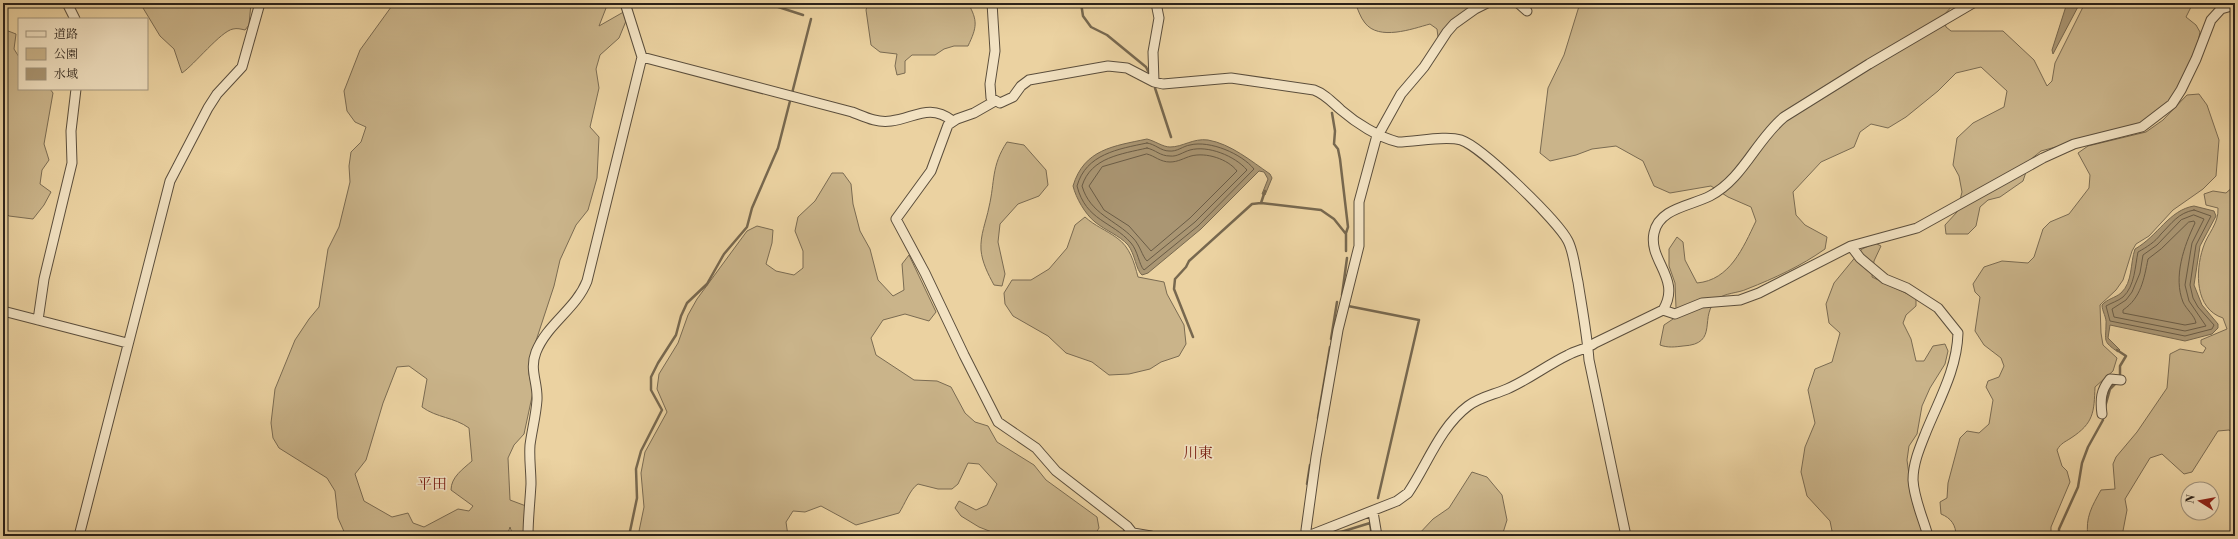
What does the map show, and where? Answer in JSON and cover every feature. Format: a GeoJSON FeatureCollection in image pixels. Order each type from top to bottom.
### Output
{"type":"FeatureCollection","features":[{"type":"Feature","properties":{"kind":"street"},"geometry":{"type":"LineString","coordinates":[[67,3],[74,18]]}},
{"type":"Feature","properties":{"kind":"street"},"geometry":{"type":"LineString","coordinates":[[79,536],[121,374],[127,343],[170,181],[208,108],[242,67],[260,3]]}},
{"type":"Feature","properties":{"kind":"street"},"geometry":{"type":"LineString","coordinates":[[528,536],[531,482],[530,445],[537,401],[537,391],[532,370],[534,359],[539,344],[547,332],[577,300],[587,281],[642,57],[625,3]]}},
{"type":"Feature","properties":{"kind":"street"},"geometry":{"type":"LineString","coordinates":[[992,3],[995,51],[990,90],[992,98],[1000,103],[1007,102],[1013,98],[1021,86],[1029,80],[1108,66],[1127,68],[1154,82],[1177,83],[1230,78],[1314,90],[1322,93],[1353,119],[1379,134],[1398,142],[1447,138],[1460,140],[1481,151],[1518,187],[1568,240],[1573,256],[1588,348],[1626,536]]}},
{"type":"Feature","properties":{"kind":"street"},"geometry":{"type":"LineString","coordinates":[[1154,82],[1152,52],[1159,18],[1156,3]]}},
{"type":"Feature","properties":{"kind":"street"},"geometry":{"type":"LineString","coordinates":[[1488,3],[1475,9],[1454,24],[1447,32],[1424,67],[1401,94],[1379,134],[1359,202],[1359,246],[1338,330],[1316,457],[1306,530],[1308,536],[1397,502],[1408,493],[1452,421],[1467,407],[1480,398],[1510,387],[1564,357],[1588,348],[1595,343],[1663,310],[1670,292],[1669,282],[1654,244],[1656,224],[1662,217],[1710,196],[1724,187],[1736,175],[1765,136],[1784,117],[1869,64],[1973,3]]}},
{"type":"Feature","properties":{"kind":"street"},"geometry":{"type":"LineString","coordinates":[[1518,3],[1527,11]]}},
{"type":"Feature","properties":{"kind":"street"},"geometry":{"type":"LineString","coordinates":[[1663,310],[1675,314],[1707,302],[1740,300],[1758,293],[1851,246],[1917,228],[2043,158],[2074,144],[2142,127],[2172,104],[2181,90],[2211,20],[2221,9],[2235,5]]}},
{"type":"Feature","properties":{"kind":"street"},"geometry":{"type":"LineString","coordinates":[[642,57],[852,112],[866,119],[890,121],[926,112],[944,115],[953,121]]}},
{"type":"Feature","properties":{"kind":"street"},"geometry":{"type":"LineString","coordinates":[[38,320],[44,279],[72,162],[71,131],[76,90]]}},
{"type":"Feature","properties":{"kind":"street"},"geometry":{"type":"LineString","coordinates":[[995,101],[974,113],[953,121],[948,125],[931,171],[896,219],[925,273],[960,348],[998,422],[1036,448],[1056,471],[1127,526],[1131,535],[1151,536]]}},
{"type":"Feature","properties":{"kind":"street"},"geometry":{"type":"LineString","coordinates":[[1851,246],[1860,258],[1885,279],[1907,288],[1938,308],[1958,333],[1955,360],[1921,445],[1915,465],[1913,479],[1915,495],[1928,536]]}},
{"type":"Feature","properties":{"kind":"street"},"geometry":{"type":"LineString","coordinates":[[3,311],[127,343]]}},
{"type":"Feature","properties":{"kind":"street"},"geometry":{"type":"LineString","coordinates":[[2102,414],[2101,394],[2103,387],[2110,379],[2121,380]]}},
{"type":"Feature","properties":{"kind":"street"},"geometry":{"type":"LineString","coordinates":[[1373,512],[1377,536]]}},
{"type":"Feature","properties":{"kind":"green space"},"geometry":{"type":"Polygon","coordinates":[[[140,3],[251,3],[249,25],[245,30],[233,29],[228,31],[182,73],[174,49],[160,36],[140,3]]]}},
{"type":"Feature","properties":{"kind":"green space"},"geometry":{"type":"Polygon","coordinates":[[[394,3],[608,3],[599,26],[627,10],[626,21],[619,38],[600,55],[596,69],[599,88],[590,127],[599,137],[597,178],[588,210],[576,225],[560,260],[554,286],[530,359],[529,374],[533,392],[524,434],[514,445],[508,458],[510,500],[526,506],[525,533],[522,536],[513,536],[510,527],[507,536],[346,536],[338,518],[335,491],[327,478],[279,448],[273,438],[271,423],[275,389],[295,340],[319,307],[328,249],[339,227],[350,182],[349,166],[351,152],[361,142],[366,127],[355,122],[347,111],[344,91],[360,50],[394,3]],[[409,366],[397,367],[383,403],[366,460],[355,474],[364,501],[392,517],[408,513],[413,523],[424,527],[458,509],[469,511],[473,506],[451,490],[455,477],[472,461],[469,428],[463,424],[428,411],[422,407],[427,379],[409,366]]]}},
{"type":"Feature","properties":{"kind":"green space"},"geometry":{"type":"Polygon","coordinates":[[[868,3],[968,3],[975,20],[975,29],[968,46],[954,46],[944,49],[935,55],[912,55],[905,61],[905,73],[897,75],[895,66],[897,54],[880,52],[871,45],[866,10],[868,3]]]}},
{"type":"Feature","properties":{"kind":"green space"},"geometry":{"type":"Polygon","coordinates":[[[1355,3],[1482,3],[1448,37],[1438,37],[1437,29],[1430,24],[1405,31],[1387,33],[1371,28],[1363,21],[1355,3]]]}},
{"type":"Feature","properties":{"kind":"green space"},"geometry":{"type":"Polygon","coordinates":[[[1580,3],[1955,3],[1943,16],[1946,27],[1951,31],[2003,31],[2034,60],[2047,86],[2052,81],[2055,63],[2085,3],[2193,3],[2186,17],[2196,25],[2200,32],[2196,52],[2173,97],[2143,123],[2041,151],[2030,160],[2023,181],[2000,197],[1988,200],[1980,207],[1976,226],[1968,234],[1946,234],[1945,225],[1957,212],[1962,192],[1959,176],[1953,165],[1957,138],[1973,123],[2004,107],[2007,91],[1981,67],[1956,73],[1938,91],[1906,117],[1888,128],[1871,124],[1860,132],[1854,147],[1821,162],[1793,192],[1796,215],[1805,225],[1827,237],[1825,249],[1807,261],[1778,276],[1744,290],[1721,297],[1712,306],[1709,313],[1707,328],[1702,340],[1695,344],[1669,347],[1660,345],[1664,325],[1673,319],[1676,308],[1675,283],[1669,266],[1669,249],[1677,237],[1683,242],[1685,260],[1697,283],[1708,281],[1718,276],[1734,261],[1746,242],[1756,221],[1751,207],[1728,197],[1711,186],[1670,193],[1654,186],[1643,161],[1616,146],[1592,149],[1576,155],[1550,161],[1540,153],[1548,88],[1564,55],[1580,3]]]}},
{"type":"Feature","properties":{"kind":"green space"},"geometry":{"type":"Polygon","coordinates":[[[3,29],[16,34],[14,49],[18,55],[18,90],[51,90],[53,93],[44,144],[49,160],[42,170],[40,184],[51,192],[44,205],[33,219],[9,216],[3,211],[3,29]]]}},
{"type":"Feature","properties":{"kind":"green space"},"geometry":{"type":"Polygon","coordinates":[[[2199,94],[2207,105],[2219,140],[2216,176],[2203,189],[2173,210],[2149,236],[2136,244],[2132,251],[2123,280],[2116,290],[2100,305],[2103,345],[2117,358],[2113,371],[2095,387],[2093,410],[2088,422],[2079,433],[2062,444],[2057,450],[2062,466],[2067,471],[2070,482],[2051,527],[2051,536],[1956,536],[1955,528],[1952,522],[1941,514],[1940,502],[1947,498],[1948,483],[1960,438],[1967,431],[1979,433],[1989,424],[1993,400],[1986,387],[1988,381],[1999,377],[2004,366],[2001,358],[1984,345],[1975,331],[1980,297],[1975,292],[1973,284],[1984,267],[2002,261],[2028,263],[2034,257],[2043,229],[2050,222],[2069,214],[2089,188],[2090,175],[2078,153],[2088,146],[2146,132],[2163,120],[2187,95],[2199,94]]]}},
{"type":"Feature","properties":{"kind":"green space"},"geometry":{"type":"Polygon","coordinates":[[[1007,142],[1024,145],[1046,170],[1048,185],[1039,196],[1018,204],[1000,224],[998,242],[1005,274],[1002,286],[994,285],[990,277],[983,259],[981,244],[991,198],[994,174],[998,159],[1007,142]]]}},
{"type":"Feature","properties":{"kind":"green space"},"geometry":{"type":"Polygon","coordinates":[[[832,173],[843,173],[851,184],[853,204],[860,231],[870,249],[878,280],[893,296],[904,290],[902,264],[909,255],[936,312],[929,321],[905,314],[883,320],[871,338],[876,355],[914,380],[937,381],[951,387],[965,413],[975,422],[988,426],[997,442],[1034,465],[1046,480],[1097,517],[1099,528],[1094,536],[1002,536],[979,527],[961,516],[955,508],[959,501],[976,510],[987,505],[997,484],[979,464],[968,463],[958,484],[952,489],[938,489],[918,484],[910,493],[899,513],[856,525],[821,506],[805,512],[793,511],[786,522],[788,536],[638,536],[644,507],[641,473],[645,452],[667,412],[657,389],[659,374],[678,343],[688,315],[697,299],[747,231],[757,226],[773,230],[772,243],[766,264],[776,271],[794,275],[803,268],[803,251],[795,231],[798,217],[815,201],[832,173]]]}},
{"type":"Feature","properties":{"kind":"green space"},"geometry":{"type":"Polygon","coordinates":[[[2235,185],[2235,434],[2229,430],[2218,431],[2192,472],[2184,474],[2162,454],[2150,458],[2125,499],[2127,510],[2122,536],[2088,536],[2088,518],[2101,490],[2115,489],[2113,464],[2116,457],[2137,432],[2167,388],[2170,354],[2180,349],[2203,353],[2206,348],[2201,344],[2201,340],[2227,329],[2223,318],[2207,307],[2202,298],[2198,278],[2200,258],[2203,248],[2215,224],[2218,214],[2218,208],[2206,205],[2204,194],[2213,191],[2226,193],[2235,185]]]}},
{"type":"Feature","properties":{"kind":"green space"},"geometry":{"type":"Polygon","coordinates":[[[1085,217],[1117,238],[1125,246],[1133,260],[1138,277],[1164,282],[1167,294],[1184,325],[1186,344],[1179,356],[1161,362],[1150,369],[1129,374],[1109,375],[1092,362],[1066,353],[1048,336],[1013,316],[1005,304],[1004,293],[1012,280],[1031,280],[1049,269],[1067,248],[1075,225],[1085,217]]]}},
{"type":"Feature","properties":{"kind":"green space"},"geometry":{"type":"Polygon","coordinates":[[[1875,243],[1881,246],[1874,261],[1872,277],[1916,298],[1916,306],[1906,315],[1903,323],[1911,339],[1916,361],[1924,361],[1933,346],[1945,344],[1948,351],[1945,364],[1930,388],[1922,406],[1917,434],[1909,446],[1907,460],[1913,504],[1924,536],[1833,536],[1830,521],[1807,496],[1801,472],[1805,447],[1815,423],[1808,390],[1815,369],[1832,362],[1840,333],[1829,323],[1826,304],[1834,283],[1862,249],[1875,243]]]}},
{"type":"Feature","properties":{"kind":"green space"},"geometry":{"type":"Polygon","coordinates":[[[1472,472],[1487,477],[1502,495],[1507,520],[1502,536],[1417,536],[1433,519],[1449,508],[1472,472]]]}},
{"type":"Feature","properties":{"kind":"water"},"geometry":{"type":"Polygon","coordinates":[[[2067,3],[2080,3],[2053,54],[2052,50],[2067,3]]]}},
{"type":"Feature","properties":{"kind":"water"},"geometry":{"type":"Polygon","coordinates":[[[1147,139],[1170,147],[1179,146],[1198,140],[1216,142],[1233,149],[1270,174],[1272,178],[1265,195],[1262,194],[1268,179],[1264,172],[1259,171],[1201,229],[1148,273],[1142,275],[1128,245],[1121,238],[1091,219],[1081,206],[1073,186],[1078,174],[1085,164],[1102,151],[1123,144],[1147,139]]]}},
{"type":"Feature","properties":{"kind":"water"},"geometry":{"type":"Polygon","coordinates":[[[2194,206],[2214,211],[2216,216],[2200,246],[2194,285],[2202,305],[2218,324],[2218,328],[2212,334],[2185,341],[2110,325],[2108,338],[2120,350],[2118,352],[2107,343],[2106,322],[2102,305],[2106,301],[2119,295],[2125,289],[2128,283],[2135,249],[2143,244],[2170,218],[2185,208],[2194,206]]]}},
{"type":"Feature","properties":{"kind":"waterway"},"geometry":{"type":"LineString","coordinates":[[766,3],[803,15]]}},
{"type":"Feature","properties":{"kind":"waterway"},"geometry":{"type":"LineString","coordinates":[[1081,3],[1083,16],[1091,27],[1107,35],[1146,67],[1150,75]]}},
{"type":"Feature","properties":{"kind":"waterway"},"geometry":{"type":"LineString","coordinates":[[629,536],[637,498],[636,469],[641,451],[662,410],[651,390],[651,377],[676,335],[681,316],[687,303],[707,284],[724,254],[747,227],[752,208],[778,148],[811,19]]}},
{"type":"Feature","properties":{"kind":"waterway"},"geometry":{"type":"LineString","coordinates":[[1155,88],[1171,137]]}},
{"type":"Feature","properties":{"kind":"waterway"},"geometry":{"type":"LineString","coordinates":[[1332,113],[1335,131],[1334,144],[1338,149],[1340,159],[1348,227],[1346,233]]}},
{"type":"Feature","properties":{"kind":"waterway"},"geometry":{"type":"LineString","coordinates":[[1261,203],[1265,191]]}},
{"type":"Feature","properties":{"kind":"waterway"},"geometry":{"type":"LineString","coordinates":[[1193,337],[1174,289],[1175,279],[1186,267],[1189,261],[1252,204],[1261,203],[1321,210],[1334,219],[1346,234],[1346,251]]}},
{"type":"Feature","properties":{"kind":"waterway"},"geometry":{"type":"LineString","coordinates":[[1342,295],[1347,258]]}},
{"type":"Feature","properties":{"kind":"waterway"},"geometry":{"type":"LineString","coordinates":[[1331,339],[1337,302]]}},
{"type":"Feature","properties":{"kind":"waterway"},"geometry":{"type":"LineString","coordinates":[[1347,308],[1348,306],[1419,320],[1378,498]]}},
{"type":"Feature","properties":{"kind":"waterway"},"geometry":{"type":"LineString","coordinates":[[1318,418],[1330,347]]}},
{"type":"Feature","properties":{"kind":"waterway"},"geometry":{"type":"LineString","coordinates":[[2117,350],[2126,356],[2120,366],[2120,376]]}},
{"type":"Feature","properties":{"kind":"waterway"},"geometry":{"type":"LineString","coordinates":[[2105,407],[2110,389],[2115,384]]}},
{"type":"Feature","properties":{"kind":"waterway"},"geometry":{"type":"LineString","coordinates":[[2059,536],[2059,529],[2078,487],[2082,463],[2088,447],[2103,420]]}},
{"type":"Feature","properties":{"kind":"waterway"},"geometry":{"type":"LineString","coordinates":[[1307,484],[1310,465]]}},
{"type":"Feature","properties":{"kind":"waterway"},"geometry":{"type":"LineString","coordinates":[[1328,536],[1370,523],[1372,536]]}},
{"type":"Feature","properties":{"kind":"district","name":"川東"},"geometry":{"type":"Point","coordinates":[1198,453]}},
{"type":"Feature","properties":{"kind":"district","name":"平田"},"geometry":{"type":"Point","coordinates":[432,484]}}]}
